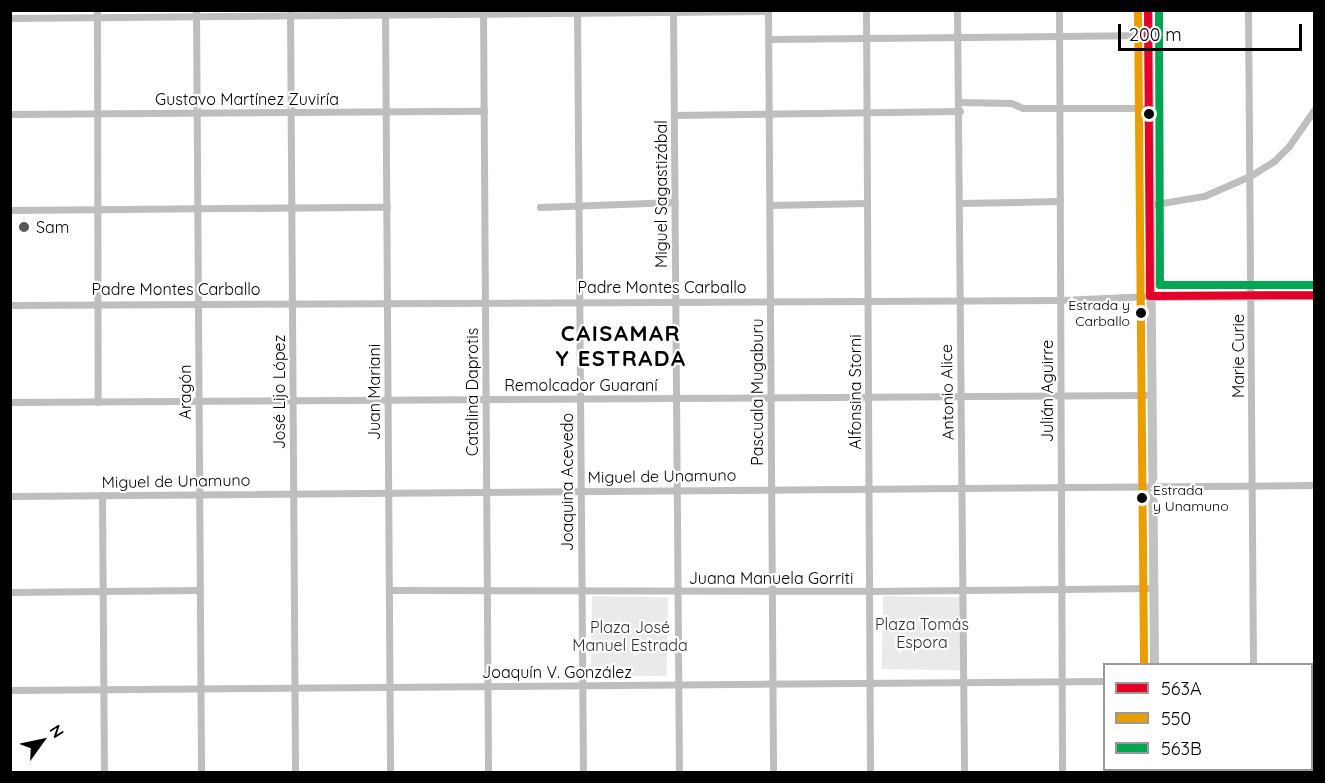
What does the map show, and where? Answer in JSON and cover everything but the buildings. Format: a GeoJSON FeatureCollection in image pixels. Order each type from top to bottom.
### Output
{"type":"FeatureCollection","features":[{"type":"Feature","properties":{"kind":"main road"},"geometry":{"type":"LineString","coordinates":[[1149,10],[1154,663]]}},
{"type":"Feature","properties":{"kind":"main road","name":"Padre Montes Carballo"},"geometry":{"type":"LineString","coordinates":[[1150,296],[1314,295]]}},
{"type":"Feature","properties":{"kind":"street","name":"Alfonsina Storni"},"geometry":{"type":"LineString","coordinates":[[866,10],[870,772]]}},
{"type":"Feature","properties":{"kind":"street","name":"Antonio Alice"},"geometry":{"type":"LineString","coordinates":[[957,10],[960,111],[964,772]]}},
{"type":"Feature","properties":{"kind":"street","name":"Julián Aguirre"},"geometry":{"type":"LineString","coordinates":[[1059,10],[1062,772]]}},
{"type":"Feature","properties":{"kind":"street","name":"Marie Curie"},"geometry":{"type":"LineString","coordinates":[[1248,10],[1253,663]]}},
{"type":"Feature","properties":{"kind":"street","name":"Miguel Sagastizábal"},"geometry":{"type":"LineString","coordinates":[[673,11],[678,772]]}},
{"type":"Feature","properties":{"kind":"street"},"geometry":{"type":"LineString","coordinates":[[10,18],[97,14],[768,11]]}},
{"type":"Feature","properties":{"kind":"street","name":"Pascuala Mugaburu"},"geometry":{"type":"LineString","coordinates":[[768,11],[774,772]]}},
{"type":"Feature","properties":{"kind":"street","name":"José Lijo López"},"geometry":{"type":"LineString","coordinates":[[290,13],[295,772]]}},
{"type":"Feature","properties":{"kind":"street","name":"Juan Mariani"},"geometry":{"type":"LineString","coordinates":[[385,13],[390,772]]}},
{"type":"Feature","properties":{"kind":"street","name":"Catalina Daprotis"},"geometry":{"type":"LineString","coordinates":[[483,13],[488,772]]}},
{"type":"Feature","properties":{"kind":"street","name":"Joaquina Acevedo"},"geometry":{"type":"LineString","coordinates":[[577,13],[583,772]]}},
{"type":"Feature","properties":{"kind":"street"},"geometry":{"type":"LineString","coordinates":[[97,14],[98,402]]}},
{"type":"Feature","properties":{"kind":"street","name":"Aragón"},"geometry":{"type":"LineString","coordinates":[[196,14],[201,772]]}},
{"type":"Feature","properties":{"kind":"street"},"geometry":{"type":"LineString","coordinates":[[769,39],[1149,35]]}},
{"type":"Feature","properties":{"kind":"street"},"geometry":{"type":"LineString","coordinates":[[959,102],[1011,103],[1023,108],[1150,108]]}},
{"type":"Feature","properties":{"kind":"street"},"geometry":{"type":"LineString","coordinates":[[1150,205],[1204,196],[1250,177],[1274,161],[1289,146],[1314,110]]}},
{"type":"Feature","properties":{"kind":"street","name":"Gustavo Martínez Zuviría"},"geometry":{"type":"LineString","coordinates":[[10,114],[484,111]]}},
{"type":"Feature","properties":{"kind":"street"},"geometry":{"type":"LineString","coordinates":[[674,115],[960,111]]}},
{"type":"Feature","properties":{"kind":"street"},"geometry":{"type":"LineString","coordinates":[[959,203],[1060,201]]}},
{"type":"Feature","properties":{"kind":"street"},"geometry":{"type":"LineString","coordinates":[[540,207],[675,202]]}},
{"type":"Feature","properties":{"kind":"street"},"geometry":{"type":"LineString","coordinates":[[770,205],[867,203]]}},
{"type":"Feature","properties":{"kind":"street"},"geometry":{"type":"LineString","coordinates":[[10,210],[387,207]]}},
{"type":"Feature","properties":{"kind":"street","name":"Padre Montes Carballo"},"geometry":{"type":"LineString","coordinates":[[10,305],[960,301],[1150,296]]}},
{"type":"Feature","properties":{"kind":"street","name":"Remolcador Guaraní"},"geometry":{"type":"LineString","coordinates":[[10,402],[1151,396]]}},
{"type":"Feature","properties":{"kind":"street","name":"Miguel de Unamuno"},"geometry":{"type":"LineString","coordinates":[[10,496],[1314,485]]}},
{"type":"Feature","properties":{"kind":"street"},"geometry":{"type":"LineString","coordinates":[[102,495],[104,772]]}},
{"type":"Feature","properties":{"kind":"street","name":"Juana Manuela Gorriti"},"geometry":{"type":"LineString","coordinates":[[389,590],[581,592],[1153,588]]}},
{"type":"Feature","properties":{"kind":"street"},"geometry":{"type":"LineString","coordinates":[[10,592],[200,590]]}},
{"type":"Feature","properties":{"kind":"street","name":"Joaquín V. González"},"geometry":{"type":"LineString","coordinates":[[10,690],[1103,681]]}},
{"type":"Feature","properties":{"kind":"green space","name":"Plaza José Manuel Estrada"},"geometry":{"type":"Polygon","coordinates":[[[592,596],[668,597],[667,676],[591,675],[592,596]]]}},
{"type":"Feature","properties":{"kind":"green space","name":"Plaza Tomás Espora"},"geometry":{"type":"Polygon","coordinates":[[[883,596],[963,597],[962,670],[882,669],[883,596]]]}},
{"type":"Feature","properties":{"kind":"transit line","name":"550"},"geometry":{"type":"LineString","coordinates":[[1138,10],[1144,663]]}},
{"type":"Feature","properties":{"kind":"transit line","name":"563A"},"geometry":{"type":"LineString","coordinates":[[1148,10],[1150,296]]}},
{"type":"Feature","properties":{"kind":"transit line","name":"563B"},"geometry":{"type":"LineString","coordinates":[[1159,10],[1160,285],[1314,285]]}},
{"type":"Feature","properties":{"kind":"transit line","name":"563A"},"geometry":{"type":"LineString","coordinates":[[1150,296],[1314,295]]}},
{"type":"Feature","properties":{"kind":"place","name":"Sam"},"geometry":{"type":"Point","coordinates":[24,227]}},
{"type":"Feature","properties":{"kind":"place","name":"Estrada y Carballo"},"geometry":{"type":"Point","coordinates":[1141,313]}},
{"type":"Feature","properties":{"kind":"place","name":"Estrada y Unamuno"},"geometry":{"type":"Point","coordinates":[1142,498]}},
{"type":"Feature","properties":{"kind":"district","name":"CAISAMAR Y ESTRADA"},"geometry":{"type":"Point","coordinates":[621,346]}}]}
